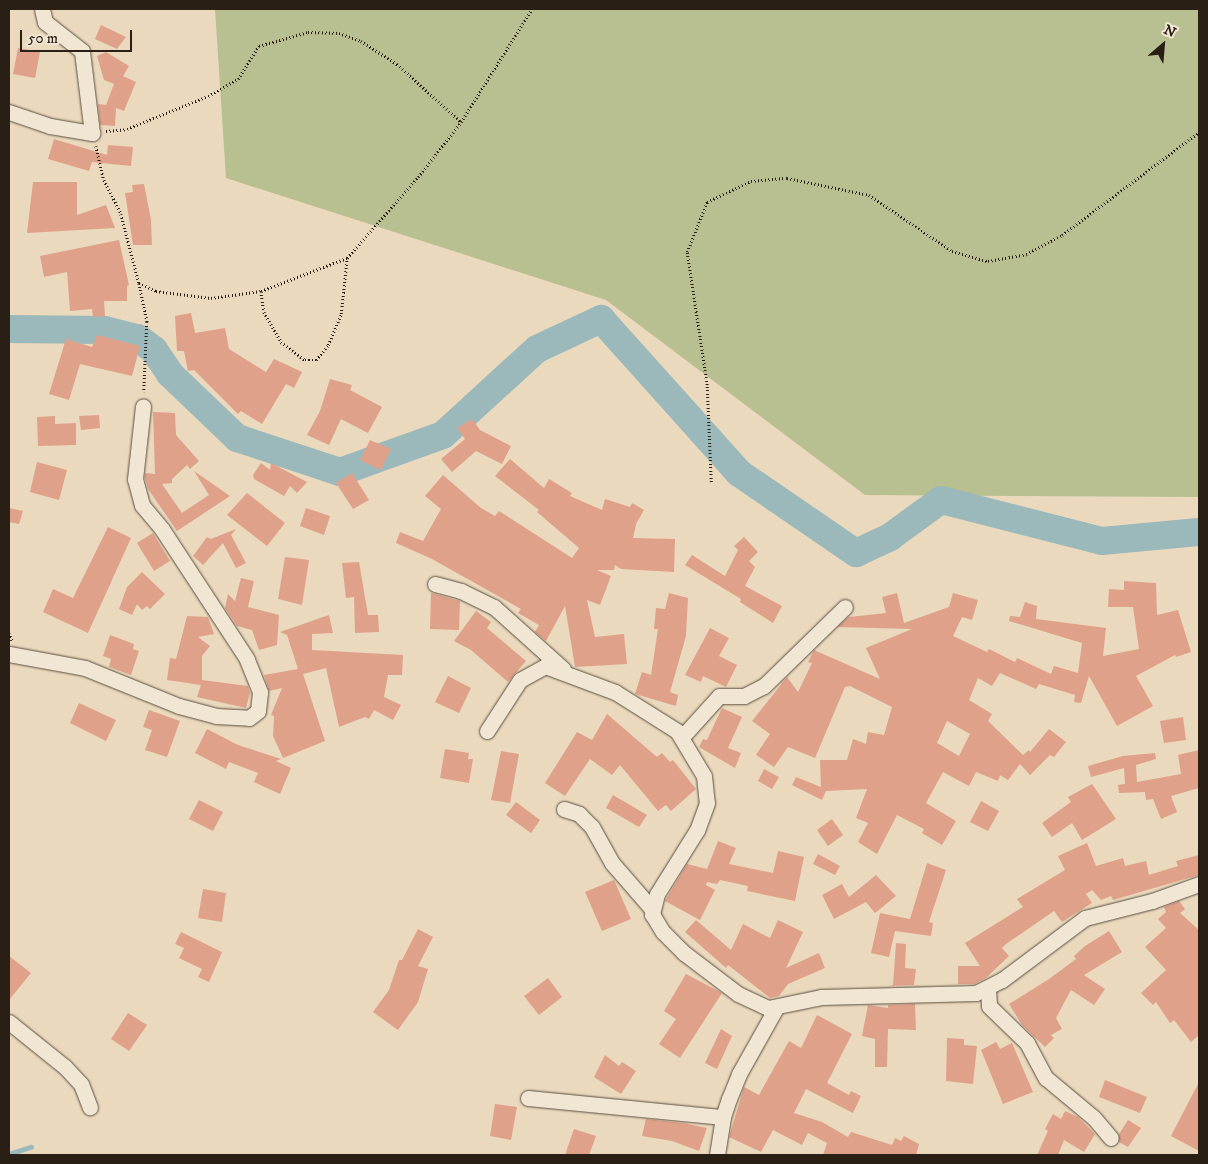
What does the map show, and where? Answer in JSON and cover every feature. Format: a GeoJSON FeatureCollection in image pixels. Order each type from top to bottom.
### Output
{"type":"FeatureCollection","features":[{"type":"Feature","properties":{"kind":"street"},"geometry":{"type":"LineString","coordinates":[[9,112],[50,126],[92,133],[82,51],[45,22],[42,9]]}},
{"type":"Feature","properties":{"kind":"street"},"geometry":{"type":"LineString","coordinates":[[9,654],[85,668],[180,706],[216,716],[249,718],[258,711],[260,692],[247,659],[162,529],[142,505],[135,479],[143,406]]}},
{"type":"Feature","properties":{"kind":"street"},"geometry":{"type":"LineString","coordinates":[[435,584],[461,591],[494,607],[568,673]]}},
{"type":"Feature","properties":{"kind":"street"},"geometry":{"type":"LineString","coordinates":[[682,738],[719,696],[750,695],[764,686],[845,607]]}},
{"type":"Feature","properties":{"kind":"street"},"geometry":{"type":"LineString","coordinates":[[487,731],[509,694],[527,674],[545,666],[568,673],[639,704],[682,738],[704,776],[706,803],[697,830],[657,894],[652,909],[654,920],[684,953],[738,994],[762,1007],[776,1008],[821,997],[907,997],[976,994],[988,990],[1084,918],[1152,901],[1199,884]]}},
{"type":"Feature","properties":{"kind":"street"},"geometry":{"type":"LineString","coordinates":[[564,808],[579,814],[595,830],[612,863],[652,909]]}},
{"type":"Feature","properties":{"kind":"street"},"geometry":{"type":"LineString","coordinates":[[988,990],[989,1006],[1027,1043],[1046,1078],[1056,1089],[1094,1118],[1111,1138]]}},
{"type":"Feature","properties":{"kind":"street"},"geometry":{"type":"LineString","coordinates":[[717,1155],[723,1117],[739,1074],[776,1008]]}},
{"type":"Feature","properties":{"kind":"street"},"geometry":{"type":"LineString","coordinates":[[9,1022],[66,1067],[81,1084],[90,1107]]}},
{"type":"Feature","properties":{"kind":"street"},"geometry":{"type":"LineString","coordinates":[[528,1098],[723,1117]]}},
{"type":"Feature","properties":{"kind":"path"},"geometry":{"type":"LineString","coordinates":[[139,283],[156,291],[192,298],[260,291],[347,258],[418,178],[461,122],[532,9]]}},
{"type":"Feature","properties":{"kind":"path"},"geometry":{"type":"LineString","coordinates":[[143,406],[147,322],[121,214],[104,180],[92,133],[127,129],[208,96],[238,79],[259,46],[308,32],[339,33],[362,41],[398,64],[461,122]]}},
{"type":"Feature","properties":{"kind":"path"},"geometry":{"type":"LineString","coordinates":[[711,482],[708,385],[687,252],[706,202],[751,181],[787,178],[869,195],[952,251],[988,260],[1026,254],[1062,235],[1199,132]]}},
{"type":"Feature","properties":{"kind":"path"},"geometry":{"type":"LineString","coordinates":[[260,291],[267,319],[280,342],[305,360],[316,360],[328,345],[341,314],[347,258]]}},
{"type":"Feature","properties":{"kind":"green space"},"geometry":{"type":"Polygon","coordinates":[[[215,9],[1199,9],[1199,497],[865,495],[606,300],[226,178],[215,9]]]}},
{"type":"Feature","properties":{"kind":"building"},"geometry":{"type":"Polygon","coordinates":[[[101,25],[126,37],[117,49],[95,39],[101,25]]]}},
{"type":"Feature","properties":{"kind":"building"},"geometry":{"type":"Polygon","coordinates":[[[18,48],[40,52],[35,78],[13,74],[18,48]]]}},
{"type":"Feature","properties":{"kind":"building"},"geometry":{"type":"Polygon","coordinates":[[[106,52],[129,66],[123,76],[136,82],[124,111],[116,108],[115,126],[100,125],[98,104],[106,105],[114,84],[104,80],[97,56],[106,52]]]}},
{"type":"Feature","properties":{"kind":"building"},"geometry":{"type":"Polygon","coordinates":[[[54,139],[107,155],[108,145],[133,147],[131,166],[92,162],[89,171],[48,159],[54,139]]]}},
{"type":"Feature","properties":{"kind":"building"},"geometry":{"type":"Polygon","coordinates":[[[33,182],[77,182],[77,215],[106,205],[115,228],[27,233],[33,182]]]}},
{"type":"Feature","properties":{"kind":"building"},"geometry":{"type":"Polygon","coordinates":[[[144,184],[151,220],[152,245],[133,245],[125,193],[133,192],[132,185],[144,184]]]}},
{"type":"Feature","properties":{"kind":"building"},"geometry":{"type":"Polygon","coordinates":[[[119,240],[129,285],[127,286],[127,301],[104,301],[105,316],[93,317],[92,309],[70,311],[67,272],[44,277],[40,256],[119,240]]]}},
{"type":"Feature","properties":{"kind":"building"},"geometry":{"type":"Polygon","coordinates":[[[191,313],[195,333],[225,328],[229,349],[266,372],[274,359],[302,372],[294,388],[286,384],[262,424],[241,411],[238,414],[194,370],[188,371],[184,351],[177,351],[175,316],[191,313]]]}},
{"type":"Feature","properties":{"kind":"building"},"geometry":{"type":"Polygon","coordinates":[[[97,335],[140,346],[132,376],[80,364],[69,400],[49,394],[66,339],[92,347],[97,335]]]}},
{"type":"Feature","properties":{"kind":"building"},"geometry":{"type":"Polygon","coordinates":[[[330,379],[352,385],[350,390],[382,407],[368,433],[341,419],[329,445],[307,435],[320,411],[330,379]]]}},
{"type":"Feature","properties":{"kind":"building"},"geometry":{"type":"Polygon","coordinates":[[[153,412],[175,413],[176,435],[199,461],[190,469],[187,465],[172,479],[172,483],[162,484],[182,513],[209,495],[194,471],[230,496],[177,531],[148,489],[145,478],[145,473],[155,474],[153,412]]]}},
{"type":"Feature","properties":{"kind":"building"},"geometry":{"type":"Polygon","coordinates":[[[99,415],[100,428],[81,430],[79,416],[99,415]]]}},
{"type":"Feature","properties":{"kind":"building"},"geometry":{"type":"Polygon","coordinates":[[[55,416],[55,424],[76,423],[76,445],[38,446],[37,417],[55,416]]]}},
{"type":"Feature","properties":{"kind":"building"},"geometry":{"type":"Polygon","coordinates":[[[472,419],[480,430],[511,446],[502,464],[476,451],[452,472],[441,459],[465,439],[457,428],[472,419]]]}},
{"type":"Feature","properties":{"kind":"building"},"geometry":{"type":"Polygon","coordinates":[[[370,440],[391,449],[381,470],[360,460],[370,440]]]}},
{"type":"Feature","properties":{"kind":"building"},"geometry":{"type":"Polygon","coordinates":[[[510,459],[544,488],[549,479],[572,493],[570,496],[602,510],[605,499],[630,507],[632,503],[644,510],[636,524],[633,538],[675,539],[674,572],[621,569],[615,565],[614,570],[597,570],[611,576],[600,605],[587,600],[595,637],[624,634],[627,664],[575,667],[565,606],[546,641],[535,632],[539,625],[518,613],[521,609],[432,559],[396,543],[400,532],[423,541],[441,509],[425,496],[443,475],[481,508],[495,516],[499,511],[572,558],[579,548],[537,512],[539,510],[495,476],[510,459]]]}},
{"type":"Feature","properties":{"kind":"building"},"geometry":{"type":"Polygon","coordinates":[[[37,462],[67,470],[59,500],[30,492],[37,462]]]}},
{"type":"Feature","properties":{"kind":"building"},"geometry":{"type":"Polygon","coordinates":[[[261,463],[270,470],[271,463],[307,482],[297,493],[290,486],[284,496],[254,479],[253,475],[261,463]]]}},
{"type":"Feature","properties":{"kind":"building"},"geometry":{"type":"Polygon","coordinates":[[[352,473],[369,500],[353,509],[336,483],[352,473]]]}},
{"type":"Feature","properties":{"kind":"building"},"geometry":{"type":"Polygon","coordinates":[[[247,493],[285,523],[267,546],[227,515],[247,493]]]}},
{"type":"Feature","properties":{"kind":"building"},"geometry":{"type":"Polygon","coordinates":[[[9,508],[23,511],[19,524],[9,522],[9,508]]]}},
{"type":"Feature","properties":{"kind":"building"},"geometry":{"type":"Polygon","coordinates":[[[306,508],[330,516],[324,535],[300,526],[306,508]]]}},
{"type":"Feature","properties":{"kind":"building"},"geometry":{"type":"Polygon","coordinates":[[[108,527],[131,538],[88,633],[43,612],[53,589],[73,598],[108,527]]]}},
{"type":"Feature","properties":{"kind":"building"},"geometry":{"type":"Polygon","coordinates":[[[236,529],[231,535],[246,563],[236,568],[223,543],[203,565],[193,556],[207,537],[211,539],[236,529]]]}},
{"type":"Feature","properties":{"kind":"building"},"geometry":{"type":"Polygon","coordinates":[[[153,533],[170,561],[154,571],[137,543],[153,533]]]}},
{"type":"Feature","properties":{"kind":"building"},"geometry":{"type":"Polygon","coordinates":[[[744,537],[758,552],[749,561],[755,567],[745,586],[782,606],[773,623],[740,602],[741,599],[685,565],[692,555],[725,576],[738,550],[734,546],[744,537]]]}},
{"type":"Feature","properties":{"kind":"building"},"geometry":{"type":"Polygon","coordinates":[[[285,557],[309,560],[302,605],[278,599],[285,557]]]}},
{"type":"Feature","properties":{"kind":"building"},"geometry":{"type":"Polygon","coordinates":[[[359,562],[368,615],[378,615],[379,632],[355,633],[354,597],[346,598],[342,563],[359,562]]]}},
{"type":"Feature","properties":{"kind":"building"},"geometry":{"type":"Polygon","coordinates":[[[142,572],[165,594],[150,609],[147,606],[142,610],[137,604],[132,615],[119,609],[127,587],[142,572]]]}},
{"type":"Feature","properties":{"kind":"building"},"geometry":{"type":"Polygon","coordinates":[[[241,578],[254,581],[248,607],[279,615],[277,645],[259,650],[252,630],[237,626],[225,608],[228,594],[235,601],[241,578]]]}},
{"type":"Feature","properties":{"kind":"building"},"geometry":{"type":"Polygon","coordinates":[[[1124,581],[1156,583],[1157,615],[1178,610],[1191,652],[1176,657],[1175,655],[1136,676],[1153,706],[1117,726],[1089,676],[1081,703],[1074,702],[1075,695],[1039,684],[1036,689],[1000,673],[992,686],[978,678],[969,700],[992,714],[988,721],[1023,755],[1029,750],[1030,752],[1049,729],[1066,742],[1054,757],[1050,755],[1030,775],[1020,764],[1008,780],[1000,775],[998,781],[976,772],[969,786],[943,772],[926,803],[956,821],[942,845],[922,833],[924,829],[897,815],[877,854],[858,842],[868,823],[856,818],[867,789],[826,791],[822,800],[792,785],[796,777],[821,787],[820,760],[847,760],[853,739],[866,744],[868,732],[884,735],[892,707],[850,686],[845,687],[815,758],[788,747],[774,767],[756,755],[770,734],[752,721],[787,677],[798,692],[812,663],[808,662],[814,650],[880,679],[866,648],[912,629],[837,627],[849,617],[886,613],[882,597],[897,593],[904,623],[949,607],[953,593],[978,600],[972,620],[962,617],[953,636],[987,652],[989,649],[1015,662],[1017,658],[1051,674],[1054,666],[1078,673],[1082,643],[1009,621],[1010,616],[1020,617],[1025,602],[1037,606],[1036,619],[1106,628],[1103,656],[1139,649],[1133,607],[1108,607],[1109,589],[1124,590],[1124,581]],[[947,721],[937,743],[959,756],[970,734],[947,721]]]}},
{"type":"Feature","properties":{"kind":"building"},"geometry":{"type":"Polygon","coordinates":[[[431,593],[460,601],[459,630],[430,629],[431,593]]]}},
{"type":"Feature","properties":{"kind":"building"},"geometry":{"type":"Polygon","coordinates":[[[669,593],[688,598],[686,636],[670,692],[678,695],[676,706],[635,694],[642,672],[651,675],[658,629],[654,629],[656,608],[665,609],[669,593]]]}},
{"type":"Feature","properties":{"kind":"building"},"geometry":{"type":"Polygon","coordinates":[[[476,611],[491,622],[487,628],[526,661],[508,682],[471,650],[454,641],[476,611]]]}},
{"type":"Feature","properties":{"kind":"building"},"geometry":{"type":"Polygon","coordinates":[[[329,615],[333,633],[312,634],[312,650],[403,655],[402,675],[388,675],[384,697],[401,705],[393,720],[374,710],[369,719],[365,717],[339,727],[326,668],[303,674],[325,741],[283,758],[273,736],[274,716],[271,715],[282,688],[269,691],[264,675],[298,669],[287,635],[280,632],[329,615]]]}},
{"type":"Feature","properties":{"kind":"building"},"geometry":{"type":"Polygon","coordinates":[[[187,616],[208,617],[214,634],[198,637],[210,646],[202,656],[202,680],[248,686],[250,693],[246,708],[197,697],[201,685],[167,680],[170,658],[176,659],[187,616]]]}},
{"type":"Feature","properties":{"kind":"building"},"geometry":{"type":"Polygon","coordinates":[[[710,628],[729,638],[719,656],[737,665],[726,687],[703,676],[701,682],[685,675],[710,628]]]}},
{"type":"Feature","properties":{"kind":"building"},"geometry":{"type":"Polygon","coordinates":[[[110,635],[134,644],[133,649],[139,651],[131,675],[109,667],[111,659],[103,656],[110,635]]]}},
{"type":"Feature","properties":{"kind":"building"},"geometry":{"type":"Polygon","coordinates":[[[448,676],[471,688],[459,713],[435,702],[448,676]]]}},
{"type":"Feature","properties":{"kind":"building"},"geometry":{"type":"Polygon","coordinates":[[[79,703],[116,720],[106,741],[70,723],[79,703]]]}},
{"type":"Feature","properties":{"kind":"building"},"geometry":{"type":"Polygon","coordinates":[[[722,708],[742,717],[728,748],[741,753],[735,768],[699,747],[703,739],[707,740],[722,708]]]}},
{"type":"Feature","properties":{"kind":"building"},"geometry":{"type":"Polygon","coordinates":[[[149,710],[180,721],[167,757],[145,750],[152,730],[143,727],[149,710]]]}},
{"type":"Feature","properties":{"kind":"building"},"geometry":{"type":"Polygon","coordinates":[[[607,714],[657,757],[662,753],[670,762],[673,760],[696,789],[671,811],[666,805],[658,811],[620,765],[612,775],[590,759],[565,796],[545,783],[577,732],[592,740],[607,714]]]}},
{"type":"Feature","properties":{"kind":"building"},"geometry":{"type":"Polygon","coordinates":[[[1183,717],[1186,740],[1164,743],[1160,721],[1183,717]]]}},
{"type":"Feature","properties":{"kind":"building"},"geometry":{"type":"Polygon","coordinates":[[[207,729],[238,745],[281,759],[276,761],[291,768],[280,794],[254,782],[258,773],[229,762],[226,769],[195,753],[207,729]]]}},
{"type":"Feature","properties":{"kind":"building"},"geometry":{"type":"Polygon","coordinates":[[[445,749],[469,753],[468,759],[473,759],[469,783],[440,778],[445,749]]]}},
{"type":"Feature","properties":{"kind":"building"},"geometry":{"type":"Polygon","coordinates":[[[1199,750],[1199,788],[1171,796],[1177,812],[1161,819],[1153,799],[1146,800],[1145,792],[1119,793],[1118,785],[1125,784],[1124,768],[1091,777],[1088,766],[1123,756],[1155,753],[1156,759],[1136,765],[1137,782],[1181,774],[1178,755],[1199,750]]]}},
{"type":"Feature","properties":{"kind":"building"},"geometry":{"type":"Polygon","coordinates":[[[501,751],[519,754],[510,803],[491,800],[501,751]]]}},
{"type":"Feature","properties":{"kind":"building"},"geometry":{"type":"Polygon","coordinates":[[[764,769],[779,777],[772,789],[758,781],[764,769]]]}},
{"type":"Feature","properties":{"kind":"building"},"geometry":{"type":"Polygon","coordinates":[[[1092,784],[1116,819],[1082,840],[1072,823],[1052,837],[1042,823],[1071,802],[1068,797],[1092,784]]]}},
{"type":"Feature","properties":{"kind":"building"},"geometry":{"type":"Polygon","coordinates":[[[613,795],[647,815],[639,827],[606,808],[613,795]]]}},
{"type":"Feature","properties":{"kind":"building"},"geometry":{"type":"Polygon","coordinates":[[[199,800],[223,812],[213,831],[189,819],[199,800]]]}},
{"type":"Feature","properties":{"kind":"building"},"geometry":{"type":"Polygon","coordinates":[[[981,801],[999,811],[988,831],[970,822],[981,801]]]}},
{"type":"Feature","properties":{"kind":"building"},"geometry":{"type":"Polygon","coordinates":[[[516,802],[540,820],[531,833],[506,815],[516,802]]]}},
{"type":"Feature","properties":{"kind":"building"},"geometry":{"type":"Polygon","coordinates":[[[832,819],[843,835],[828,846],[817,830],[832,819]]]}},
{"type":"Feature","properties":{"kind":"building"},"geometry":{"type":"Polygon","coordinates":[[[718,841],[736,848],[729,864],[773,873],[778,851],[804,857],[795,901],[747,891],[748,886],[720,880],[717,884],[707,882],[706,885],[715,890],[700,920],[665,901],[687,864],[707,869],[718,841]]]}},
{"type":"Feature","properties":{"kind":"building"},"geometry":{"type":"Polygon","coordinates":[[[1087,843],[1096,866],[1123,858],[1125,866],[1146,861],[1149,875],[1178,866],[1176,861],[1199,855],[1199,875],[1113,900],[1111,896],[1101,900],[1092,890],[1086,894],[1092,903],[1062,922],[1054,911],[1006,944],[1002,948],[1009,956],[986,978],[974,984],[958,984],[958,966],[980,966],[965,943],[1023,907],[1017,899],[1065,870],[1058,856],[1087,843]]]}},
{"type":"Feature","properties":{"kind":"building"},"geometry":{"type":"Polygon","coordinates":[[[818,854],[840,866],[835,875],[813,864],[818,854]]]}},
{"type":"Feature","properties":{"kind":"building"},"geometry":{"type":"Polygon","coordinates":[[[927,863],[946,870],[929,922],[933,923],[931,936],[895,931],[889,957],[871,953],[880,913],[910,919],[927,863]]]}},
{"type":"Feature","properties":{"kind":"building"},"geometry":{"type":"Polygon","coordinates":[[[876,875],[896,896],[875,913],[866,902],[834,919],[822,895],[842,884],[849,897],[876,875]]]}},
{"type":"Feature","properties":{"kind":"building"},"geometry":{"type":"Polygon","coordinates":[[[614,880],[631,919],[602,931],[585,892],[614,880]]]}},
{"type":"Feature","properties":{"kind":"building"},"geometry":{"type":"Polygon","coordinates":[[[203,889],[226,893],[222,922],[198,918],[203,889]]]}},
{"type":"Feature","properties":{"kind":"building"},"geometry":{"type":"Polygon","coordinates":[[[1179,901],[1185,909],[1180,913],[1199,930],[1199,1035],[1191,1042],[1174,1020],[1170,1023],[1156,1002],[1153,1005],[1141,993],[1166,970],[1145,947],[1166,928],[1158,919],[1166,912],[1164,907],[1179,901]]]}},
{"type":"Feature","properties":{"kind":"building"},"geometry":{"type":"Polygon","coordinates":[[[696,920],[731,950],[743,924],[770,938],[778,920],[803,932],[786,968],[819,953],[825,968],[788,984],[779,996],[770,998],[728,965],[726,968],[685,932],[696,920]]]}},
{"type":"Feature","properties":{"kind":"building"},"geometry":{"type":"Polygon","coordinates":[[[418,929],[433,937],[418,966],[428,969],[418,1002],[398,1030],[373,1012],[389,990],[399,960],[402,960],[418,929]]]}},
{"type":"Feature","properties":{"kind":"building"},"geometry":{"type":"Polygon","coordinates":[[[1109,931],[1122,952],[1084,975],[1105,989],[1094,1005],[1071,990],[1056,1018],[1062,1029],[1051,1035],[1054,1038],[1045,1047],[1022,1025],[1009,1004],[1049,979],[1076,959],[1074,956],[1085,946],[1109,931]]]}},
{"type":"Feature","properties":{"kind":"building"},"geometry":{"type":"Polygon","coordinates":[[[181,932],[222,952],[209,982],[198,977],[202,969],[179,958],[184,948],[175,944],[181,932]]]}},
{"type":"Feature","properties":{"kind":"building"},"geometry":{"type":"Polygon","coordinates":[[[896,943],[906,944],[905,968],[916,969],[914,985],[889,986],[893,985],[896,943]]]}},
{"type":"Feature","properties":{"kind":"building"},"geometry":{"type":"Polygon","coordinates":[[[9,956],[31,973],[9,1000],[9,956]]]}},
{"type":"Feature","properties":{"kind":"building"},"geometry":{"type":"Polygon","coordinates":[[[686,974],[722,993],[680,1058],[659,1044],[676,1019],[664,1011],[686,974]]]}},
{"type":"Feature","properties":{"kind":"building"},"geometry":{"type":"Polygon","coordinates":[[[548,978],[562,997],[539,1015],[524,996],[548,978]]]}},
{"type":"Feature","properties":{"kind":"building"},"geometry":{"type":"Polygon","coordinates":[[[915,1004],[916,1030],[888,1029],[887,1067],[875,1067],[875,1039],[862,1036],[868,1005],[888,1008],[888,1005],[915,1004]]]}},
{"type":"Feature","properties":{"kind":"building"},"geometry":{"type":"Polygon","coordinates":[[[128,1013],[147,1025],[129,1051],[111,1039],[128,1013]]]}},
{"type":"Feature","properties":{"kind":"building"},"geometry":{"type":"Polygon","coordinates":[[[817,1015],[852,1034],[827,1083],[849,1095],[851,1091],[861,1096],[853,1113],[806,1089],[794,1113],[822,1122],[848,1137],[851,1132],[892,1145],[895,1138],[901,1141],[904,1136],[919,1144],[916,1155],[823,1155],[827,1143],[808,1133],[802,1145],[773,1130],[761,1152],[729,1137],[744,1087],[759,1095],[789,1041],[801,1048],[817,1015]]]}},
{"type":"Feature","properties":{"kind":"building"},"geometry":{"type":"Polygon","coordinates":[[[721,1029],[732,1036],[717,1069],[705,1063],[721,1029]]]}},
{"type":"Feature","properties":{"kind":"building"},"geometry":{"type":"Polygon","coordinates":[[[947,1038],[964,1039],[964,1045],[977,1046],[973,1084],[946,1081],[947,1038]]]}},
{"type":"Feature","properties":{"kind":"building"},"geometry":{"type":"Polygon","coordinates":[[[996,1042],[1000,1049],[1012,1043],[1033,1092],[1003,1104],[981,1050],[996,1042]]]}},
{"type":"Feature","properties":{"kind":"building"},"geometry":{"type":"Polygon","coordinates":[[[605,1055],[619,1066],[622,1062],[636,1071],[621,1094],[594,1077],[605,1055]]]}},
{"type":"Feature","properties":{"kind":"building"},"geometry":{"type":"Polygon","coordinates":[[[1105,1080],[1147,1097],[1140,1113],[1099,1097],[1105,1080]]]}},
{"type":"Feature","properties":{"kind":"building"},"geometry":{"type":"Polygon","coordinates":[[[1199,1082],[1199,1151],[1171,1136],[1199,1082]]]}},
{"type":"Feature","properties":{"kind":"building"},"geometry":{"type":"Polygon","coordinates":[[[495,1104],[517,1107],[511,1140],[490,1136],[495,1104]]]}},
{"type":"Feature","properties":{"kind":"building"},"geometry":{"type":"Polygon","coordinates":[[[1065,1111],[1078,1117],[1095,1134],[1084,1152],[1064,1140],[1058,1155],[1037,1155],[1048,1131],[1045,1129],[1053,1114],[1061,1119],[1065,1111]]]}},
{"type":"Feature","properties":{"kind":"building"},"geometry":{"type":"Polygon","coordinates":[[[646,1119],[707,1128],[699,1151],[672,1141],[642,1136],[646,1119]]]}},
{"type":"Feature","properties":{"kind":"building"},"geometry":{"type":"Polygon","coordinates":[[[1128,1120],[1141,1128],[1128,1147],[1119,1142],[1119,1134],[1128,1120]]]}},
{"type":"Feature","properties":{"kind":"building"},"geometry":{"type":"Polygon","coordinates":[[[574,1129],[596,1136],[589,1155],[565,1155],[574,1129]]]}},
{"type":"Feature","properties":{"kind":"waterway"},"geometry":{"type":"LineString","coordinates":[[9,329],[105,330],[138,338],[154,350],[170,374],[237,438],[340,472],[443,435],[537,349],[601,319],[739,473],[856,553],[890,537],[941,500],[1102,541],[1199,532]]}},
{"type":"Feature","properties":{"kind":"waterway"},"geometry":{"type":"LineString","coordinates":[[9,1154],[31,1147]]}}]}
